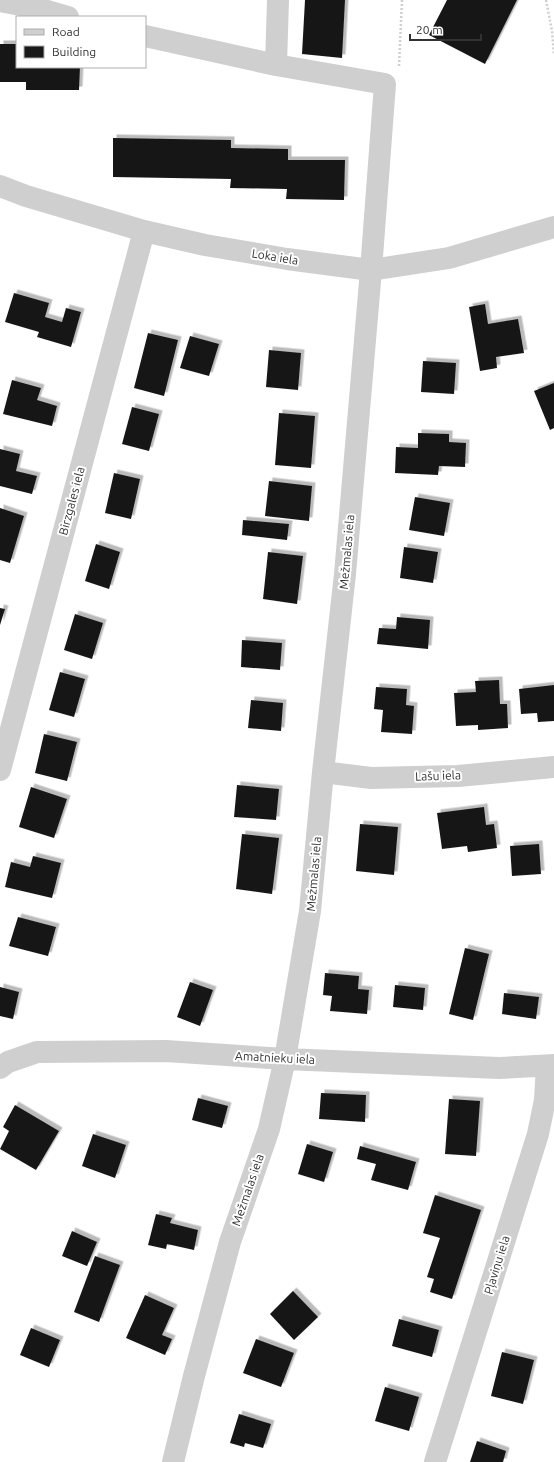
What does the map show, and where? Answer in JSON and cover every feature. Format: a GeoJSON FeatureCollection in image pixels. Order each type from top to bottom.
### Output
{"type":"FeatureCollection","features":[{"type":"Feature","properties":{"kind":"street"},"geometry":{"type":"LineString","coordinates":[[146,36],[276,66],[278,0]]}},
{"type":"Feature","properties":{"kind":"street"},"geometry":{"type":"LineString","coordinates":[[0,1],[38,4],[66,16]]}},
{"type":"Feature","properties":{"kind":"street","name":"Mežmalas iela"},"geometry":{"type":"LineString","coordinates":[[172,1462],[230,1242],[269,1129],[286,1059],[310,911],[323,772],[345,574],[385,84],[276,66]]}},
{"type":"Feature","properties":{"kind":"street","name":"Loka iela"},"geometry":{"type":"LineString","coordinates":[[0,186],[26,196],[144,231],[205,245],[286,259],[371,270],[449,258],[554,228]]}},
{"type":"Feature","properties":{"kind":"street","name":"Birzgales iela"},"geometry":{"type":"LineString","coordinates":[[0,770],[144,231]]}},
{"type":"Feature","properties":{"kind":"street","name":"Lašu iela"},"geometry":{"type":"LineString","coordinates":[[323,772],[371,778],[458,776],[554,767]]}},
{"type":"Feature","properties":{"kind":"street","name":"Amatnieku iela"},"geometry":{"type":"LineString","coordinates":[[0,1068],[8,1062],[37,1052],[166,1051],[286,1059],[499,1068],[551,1066]]}},
{"type":"Feature","properties":{"kind":"street","name":"Pļaviņu iela"},"geometry":{"type":"LineString","coordinates":[[435,1462],[538,1134],[551,1066]]}},
{"type":"Feature","properties":{"kind":"path"},"geometry":{"type":"LineString","coordinates":[[399,67],[402,0]]}},
{"type":"Feature","properties":{"kind":"path"},"geometry":{"type":"LineString","coordinates":[[546,0],[552,31],[554,55]]}},
{"type":"Feature","properties":{"kind":"building"},"geometry":{"type":"Polygon","coordinates":[[[305,0],[345,0],[342,58],[302,54],[305,0]]]}},
{"type":"Feature","properties":{"kind":"building"},"geometry":{"type":"Polygon","coordinates":[[[447,0],[517,0],[485,64],[429,35],[447,0]]]}},
{"type":"Feature","properties":{"kind":"building"},"geometry":{"type":"Polygon","coordinates":[[[0,44],[16,44],[16,68],[80,68],[79,90],[26,90],[26,82],[0,82],[0,44]]]}},
{"type":"Feature","properties":{"kind":"building"},"geometry":{"type":"Polygon","coordinates":[[[113,138],[231,140],[231,148],[288,149],[288,160],[345,160],[344,200],[286,199],[287,189],[230,188],[231,179],[113,177],[113,138]]]}},
{"type":"Feature","properties":{"kind":"building"},"geometry":{"type":"Polygon","coordinates":[[[14,293],[49,303],[45,317],[62,322],[66,308],[81,312],[71,347],[37,337],[39,332],[5,322],[14,293]]]}},
{"type":"Feature","properties":{"kind":"building"},"geometry":{"type":"Polygon","coordinates":[[[485,304],[488,324],[518,319],[524,353],[496,357],[497,368],[480,371],[469,307],[485,304]]]}},
{"type":"Feature","properties":{"kind":"building"},"geometry":{"type":"Polygon","coordinates":[[[148,333],[178,340],[164,396],[134,388],[148,333]]]}},
{"type":"Feature","properties":{"kind":"building"},"geometry":{"type":"Polygon","coordinates":[[[190,336],[219,344],[209,376],[180,368],[190,336]]]}},
{"type":"Feature","properties":{"kind":"building"},"geometry":{"type":"Polygon","coordinates":[[[269,350],[301,353],[298,390],[266,387],[269,350]]]}},
{"type":"Feature","properties":{"kind":"building"},"geometry":{"type":"Polygon","coordinates":[[[423,361],[456,363],[454,394],[421,392],[423,361]]]}},
{"type":"Feature","properties":{"kind":"building"},"geometry":{"type":"Polygon","coordinates":[[[12,380],[41,388],[37,400],[57,406],[52,426],[3,414],[12,380]]]}},
{"type":"Feature","properties":{"kind":"building"},"geometry":{"type":"Polygon","coordinates":[[[554,383],[554,428],[550,430],[534,391],[554,383]]]}},
{"type":"Feature","properties":{"kind":"building"},"geometry":{"type":"Polygon","coordinates":[[[132,407],[159,414],[149,451],[122,444],[132,407]]]}},
{"type":"Feature","properties":{"kind":"building"},"geometry":{"type":"Polygon","coordinates":[[[279,413],[315,416],[311,468],[275,465],[279,413]]]}},
{"type":"Feature","properties":{"kind":"building"},"geometry":{"type":"Polygon","coordinates":[[[418,433],[449,434],[449,442],[466,443],[465,467],[439,466],[438,475],[395,473],[396,447],[418,448],[418,433]]]}},
{"type":"Feature","properties":{"kind":"building"},"geometry":{"type":"Polygon","coordinates":[[[0,449],[20,454],[16,471],[37,476],[32,494],[0,486],[0,449]]]}},
{"type":"Feature","properties":{"kind":"building"},"geometry":{"type":"Polygon","coordinates":[[[114,473],[140,479],[131,519],[105,513],[114,473]]]}},
{"type":"Feature","properties":{"kind":"building"},"geometry":{"type":"Polygon","coordinates":[[[269,481],[312,486],[309,521],[265,516],[269,481]]]}},
{"type":"Feature","properties":{"kind":"building"},"geometry":{"type":"Polygon","coordinates":[[[415,497],[450,503],[444,536],[409,530],[415,497]]]}},
{"type":"Feature","properties":{"kind":"building"},"geometry":{"type":"Polygon","coordinates":[[[0,508],[24,516],[10,563],[0,560],[0,508]]]}},
{"type":"Feature","properties":{"kind":"building"},"geometry":{"type":"Polygon","coordinates":[[[243,520],[289,524],[287,540],[242,535],[243,520]]]}},
{"type":"Feature","properties":{"kind":"building"},"geometry":{"type":"Polygon","coordinates":[[[96,544],[120,552],[109,589],[85,581],[96,544]]]}},
{"type":"Feature","properties":{"kind":"building"},"geometry":{"type":"Polygon","coordinates":[[[404,547],[438,552],[433,583],[400,578],[404,547]]]}},
{"type":"Feature","properties":{"kind":"building"},"geometry":{"type":"Polygon","coordinates":[[[268,552],[303,556],[297,604],[263,599],[268,552]]]}},
{"type":"Feature","properties":{"kind":"building"},"geometry":{"type":"Polygon","coordinates":[[[0,608],[5,609],[0,625],[0,608]]]}},
{"type":"Feature","properties":{"kind":"building"},"geometry":{"type":"Polygon","coordinates":[[[75,614],[103,623],[92,659],[64,650],[75,614]]]}},
{"type":"Feature","properties":{"kind":"building"},"geometry":{"type":"Polygon","coordinates":[[[397,617],[430,620],[428,649],[377,644],[379,628],[396,629],[397,617]]]}},
{"type":"Feature","properties":{"kind":"building"},"geometry":{"type":"Polygon","coordinates":[[[242,640],[282,643],[280,670],[241,667],[242,640]]]}},
{"type":"Feature","properties":{"kind":"building"},"geometry":{"type":"Polygon","coordinates":[[[60,672],[85,679],[74,717],[49,710],[60,672]]]}},
{"type":"Feature","properties":{"kind":"building"},"geometry":{"type":"Polygon","coordinates":[[[499,680],[500,704],[507,704],[508,728],[478,730],[478,725],[456,726],[454,693],[476,692],[475,681],[499,680]]]}},
{"type":"Feature","properties":{"kind":"building"},"geometry":{"type":"Polygon","coordinates":[[[554,685],[554,721],[538,722],[537,713],[521,714],[519,689],[554,685]]]}},
{"type":"Feature","properties":{"kind":"building"},"geometry":{"type":"Polygon","coordinates":[[[376,687],[407,689],[406,705],[414,706],[412,734],[381,732],[383,710],[374,709],[376,687]]]}},
{"type":"Feature","properties":{"kind":"building"},"geometry":{"type":"Polygon","coordinates":[[[251,700],[283,703],[281,731],[248,728],[251,700]]]}},
{"type":"Feature","properties":{"kind":"building"},"geometry":{"type":"Polygon","coordinates":[[[44,734],[77,742],[67,781],[35,773],[44,734]]]}},
{"type":"Feature","properties":{"kind":"building"},"geometry":{"type":"Polygon","coordinates":[[[237,785],[279,789],[276,820],[234,817],[237,785]]]}},
{"type":"Feature","properties":{"kind":"building"},"geometry":{"type":"Polygon","coordinates":[[[31,787],[67,799],[54,838],[19,827],[31,787]]]}},
{"type":"Feature","properties":{"kind":"building"},"geometry":{"type":"Polygon","coordinates":[[[484,807],[486,825],[494,824],[497,848],[468,852],[467,846],[442,849],[437,813],[484,807]]]}},
{"type":"Feature","properties":{"kind":"building"},"geometry":{"type":"Polygon","coordinates":[[[360,824],[398,827],[394,875],[356,871],[360,824]]]}},
{"type":"Feature","properties":{"kind":"building"},"geometry":{"type":"Polygon","coordinates":[[[242,834],[279,838],[272,894],[236,889],[242,834]]]}},
{"type":"Feature","properties":{"kind":"building"},"geometry":{"type":"Polygon","coordinates":[[[539,844],[541,874],[512,876],[510,846],[539,844]]]}},
{"type":"Feature","properties":{"kind":"building"},"geometry":{"type":"Polygon","coordinates":[[[33,856],[61,863],[52,898],[5,887],[11,862],[30,867],[33,856]]]}},
{"type":"Feature","properties":{"kind":"building"},"geometry":{"type":"Polygon","coordinates":[[[18,917],[56,927],[48,956],[9,946],[18,917]]]}},
{"type":"Feature","properties":{"kind":"building"},"geometry":{"type":"Polygon","coordinates":[[[465,948],[489,954],[473,1020],[449,1014],[465,948]]]}},
{"type":"Feature","properties":{"kind":"building"},"geometry":{"type":"Polygon","coordinates":[[[325,973],[359,976],[358,989],[369,990],[367,1014],[330,1011],[332,996],[323,995],[325,973]]]}},
{"type":"Feature","properties":{"kind":"building"},"geometry":{"type":"Polygon","coordinates":[[[190,982],[213,990],[200,1026],[177,1017],[190,982]]]}},
{"type":"Feature","properties":{"kind":"building"},"geometry":{"type":"Polygon","coordinates":[[[395,985],[425,988],[423,1010],[393,1007],[395,985]]]}},
{"type":"Feature","properties":{"kind":"building"},"geometry":{"type":"Polygon","coordinates":[[[0,987],[19,992],[13,1019],[0,1016],[0,987]]]}},
{"type":"Feature","properties":{"kind":"building"},"geometry":{"type":"Polygon","coordinates":[[[504,993],[539,997],[536,1019],[502,1014],[504,993]]]}},
{"type":"Feature","properties":{"kind":"building"},"geometry":{"type":"Polygon","coordinates":[[[321,1093],[366,1095],[365,1122],[319,1119],[321,1093]]]}},
{"type":"Feature","properties":{"kind":"building"},"geometry":{"type":"Polygon","coordinates":[[[198,1098],[228,1106],[222,1128],[192,1120],[198,1098]]]}},
{"type":"Feature","properties":{"kind":"building"},"geometry":{"type":"Polygon","coordinates":[[[449,1099],[480,1101],[476,1156],[445,1154],[449,1099]]]}},
{"type":"Feature","properties":{"kind":"building"},"geometry":{"type":"Polygon","coordinates":[[[15,1105],[59,1131],[36,1170],[0,1149],[9,1131],[3,1127],[15,1105]]]}},
{"type":"Feature","properties":{"kind":"building"},"geometry":{"type":"Polygon","coordinates":[[[93,1134],[126,1145],[115,1178],[82,1166],[93,1134]]]}},
{"type":"Feature","properties":{"kind":"building"},"geometry":{"type":"Polygon","coordinates":[[[307,1144],[333,1152],[324,1182],[298,1174],[307,1144]]]}},
{"type":"Feature","properties":{"kind":"building"},"geometry":{"type":"Polygon","coordinates":[[[360,1146],[416,1162],[408,1190],[371,1180],[376,1164],[357,1159],[360,1146]]]}},
{"type":"Feature","properties":{"kind":"building"},"geometry":{"type":"Polygon","coordinates":[[[435,1195],[481,1210],[452,1299],[430,1292],[434,1279],[427,1277],[440,1238],[423,1233],[435,1195]]]}},
{"type":"Feature","properties":{"kind":"building"},"geometry":{"type":"Polygon","coordinates":[[[156,1214],[172,1218],[170,1223],[198,1230],[194,1250],[167,1244],[166,1249],[148,1245],[156,1214]]]}},
{"type":"Feature","properties":{"kind":"building"},"geometry":{"type":"Polygon","coordinates":[[[72,1231],[97,1242],[87,1266],[62,1256],[72,1231]]]}},
{"type":"Feature","properties":{"kind":"building"},"geometry":{"type":"Polygon","coordinates":[[[95,1256],[120,1265],[99,1322],[74,1312],[95,1256]]]}},
{"type":"Feature","properties":{"kind":"building"},"geometry":{"type":"Polygon","coordinates":[[[293,1291],[318,1317],[294,1340],[270,1314],[293,1291]]]}},
{"type":"Feature","properties":{"kind":"building"},"geometry":{"type":"Polygon","coordinates":[[[145,1295],[174,1308],[162,1335],[172,1339],[165,1355],[126,1338],[145,1295]]]}},
{"type":"Feature","properties":{"kind":"building"},"geometry":{"type":"Polygon","coordinates":[[[399,1319],[439,1330],[432,1357],[392,1346],[399,1319]]]}},
{"type":"Feature","properties":{"kind":"building"},"geometry":{"type":"Polygon","coordinates":[[[31,1328],[60,1340],[49,1367],[20,1355],[31,1328]]]}},
{"type":"Feature","properties":{"kind":"building"},"geometry":{"type":"Polygon","coordinates":[[[256,1339],[294,1353],[281,1387],[243,1373],[256,1339]]]}},
{"type":"Feature","properties":{"kind":"building"},"geometry":{"type":"Polygon","coordinates":[[[502,1352],[534,1360],[523,1404],[491,1396],[502,1352]]]}},
{"type":"Feature","properties":{"kind":"building"},"geometry":{"type":"Polygon","coordinates":[[[385,1387],[419,1397],[409,1431],[375,1421],[385,1387]]]}},
{"type":"Feature","properties":{"kind":"building"},"geometry":{"type":"Polygon","coordinates":[[[239,1414],[271,1424],[263,1448],[245,1443],[244,1447],[230,1443],[239,1414]]]}},
{"type":"Feature","properties":{"kind":"building"},"geometry":{"type":"Polygon","coordinates":[[[477,1441],[506,1451],[503,1462],[470,1462],[477,1441]]]}}]}
